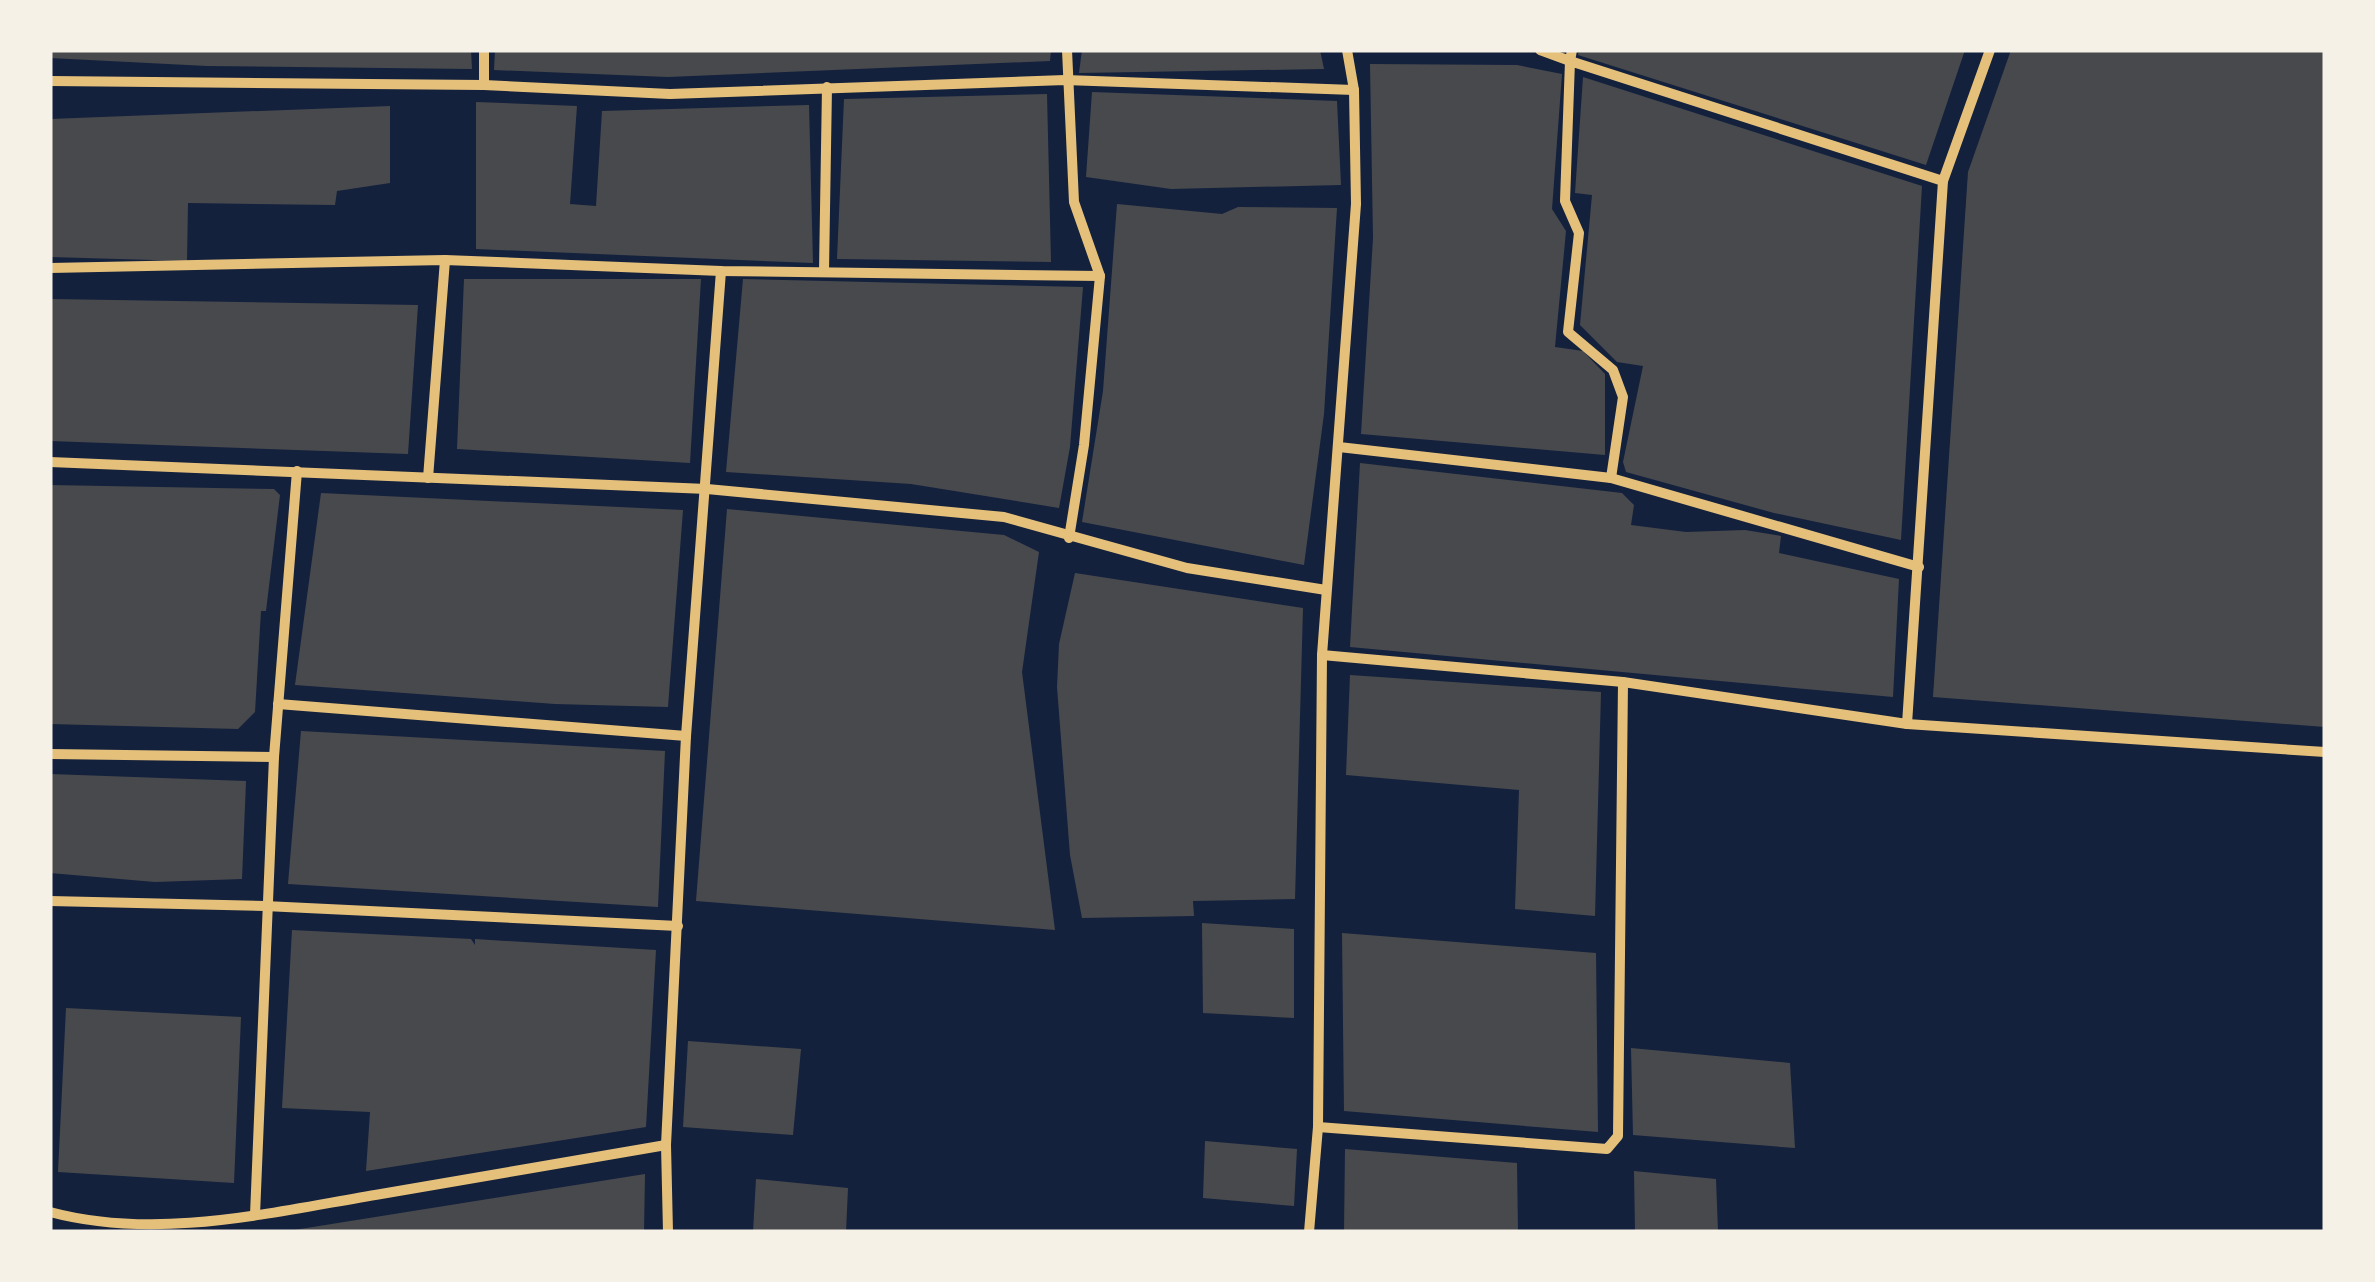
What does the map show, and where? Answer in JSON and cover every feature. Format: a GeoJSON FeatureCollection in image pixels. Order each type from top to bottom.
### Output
{"type":"FeatureCollection","features":[{"type":"Feature","properties":{"kind":"street"},"geometry":{"type":"LineString","coordinates":[[484,50],[484,85]]}},
{"type":"Feature","properties":{"kind":"street"},"geometry":{"type":"LineString","coordinates":[[1067,50],[1065,80],[1074,202],[1100,276],[1084,445],[1070,538]]}},
{"type":"Feature","properties":{"kind":"street"},"geometry":{"type":"LineString","coordinates":[[1310,1232],[1318,1127],[1322,655],[1356,204],[1354,90],[1348,50]]}},
{"type":"Feature","properties":{"kind":"street"},"geometry":{"type":"LineString","coordinates":[[1540,50],[1571,56],[1943,180]]}},
{"type":"Feature","properties":{"kind":"street"},"geometry":{"type":"LineString","coordinates":[[1906,724],[1943,180],[1990,50]]}},
{"type":"Feature","properties":{"kind":"street"},"geometry":{"type":"LineString","coordinates":[[1571,56],[1565,201],[1579,233],[1568,332],[1613,370],[1622,398],[1611,478]]}},
{"type":"Feature","properties":{"kind":"street"},"geometry":{"type":"LineString","coordinates":[[50,82],[484,85],[670,94],[1065,80],[1354,90]]}},
{"type":"Feature","properties":{"kind":"street"},"geometry":{"type":"LineString","coordinates":[[824,272],[827,88]]}},
{"type":"Feature","properties":{"kind":"street"},"geometry":{"type":"LineString","coordinates":[[50,268],[445,260],[721,271],[1100,276]]}},
{"type":"Feature","properties":{"kind":"street"},"geometry":{"type":"LineString","coordinates":[[428,478],[445,260]]}},
{"type":"Feature","properties":{"kind":"street"},"geometry":{"type":"LineString","coordinates":[[668,1232],[666,1145],[686,736],[721,271]]}},
{"type":"Feature","properties":{"kind":"street"},"geometry":{"type":"LineString","coordinates":[[1339,447],[1611,478],[1919,567]]}},
{"type":"Feature","properties":{"kind":"street"},"geometry":{"type":"LineString","coordinates":[[50,462],[707,488],[1004,517],[1188,568],[1326,590]]}},
{"type":"Feature","properties":{"kind":"street"},"geometry":{"type":"LineString","coordinates":[[255,1216],[265,906],[298,471]]}},
{"type":"Feature","properties":{"kind":"street"},"geometry":{"type":"LineString","coordinates":[[1322,655],[1624,682],[1906,724],[2325,752]]}},
{"type":"Feature","properties":{"kind":"street"},"geometry":{"type":"LineString","coordinates":[[1318,1127],[1607,1149],[1618,1136],[1624,682]]}},
{"type":"Feature","properties":{"kind":"street"},"geometry":{"type":"LineString","coordinates":[[278,704],[686,736]]}},
{"type":"Feature","properties":{"kind":"street"},"geometry":{"type":"LineString","coordinates":[[50,754],[274,756]]}},
{"type":"Feature","properties":{"kind":"street"},"geometry":{"type":"LineString","coordinates":[[50,900],[678,926]]}},
{"type":"Feature","properties":{"kind":"street"},"geometry":{"type":"LineString","coordinates":[[50,1212],[92,1223],[145,1224],[255,1216],[666,1145]]}},
{"type":"Feature","properties":{"kind":"building"},"geometry":{"type":"Polygon","coordinates":[[[50,50],[471,50],[472,69],[207,66],[50,58],[50,50]]]}},
{"type":"Feature","properties":{"kind":"building"},"geometry":{"type":"Polygon","coordinates":[[[495,50],[1051,50],[1050,61],[668,77],[494,70],[495,50]]]}},
{"type":"Feature","properties":{"kind":"building"},"geometry":{"type":"Polygon","coordinates":[[[1082,50],[1320,50],[1324,69],[1079,73],[1082,50]]]}},
{"type":"Feature","properties":{"kind":"building"},"geometry":{"type":"Polygon","coordinates":[[[1579,50],[1965,50],[1926,165],[1578,55],[1579,50]]]}},
{"type":"Feature","properties":{"kind":"building"},"geometry":{"type":"Polygon","coordinates":[[[2011,50],[2325,50],[2325,727],[1933,697],[1968,172],[2011,50]]]}},
{"type":"Feature","properties":{"kind":"building"},"geometry":{"type":"Polygon","coordinates":[[[1370,64],[1517,65],[1562,74],[1552,209],[1566,231],[1555,347],[1583,351],[1605,374],[1605,455],[1361,434],[1373,238],[1370,64]]]}},
{"type":"Feature","properties":{"kind":"building"},"geometry":{"type":"Polygon","coordinates":[[[1583,77],[1922,186],[1901,540],[1774,513],[1626,472],[1623,462],[1643,366],[1617,362],[1580,325],[1592,195],[1575,193],[1583,77]]]}},
{"type":"Feature","properties":{"kind":"building"},"geometry":{"type":"Polygon","coordinates":[[[1092,92],[1337,101],[1341,185],[1171,189],[1086,177],[1092,92]]]}},
{"type":"Feature","properties":{"kind":"building"},"geometry":{"type":"Polygon","coordinates":[[[1047,94],[1051,262],[837,259],[844,99],[1047,94]]]}},
{"type":"Feature","properties":{"kind":"building"},"geometry":{"type":"Polygon","coordinates":[[[476,102],[577,106],[570,204],[596,206],[602,111],[809,105],[813,263],[476,249],[476,102]]]}},
{"type":"Feature","properties":{"kind":"building"},"geometry":{"type":"Polygon","coordinates":[[[390,106],[390,183],[337,191],[335,205],[188,203],[187,261],[50,257],[50,119],[390,106]]]}},
{"type":"Feature","properties":{"kind":"building"},"geometry":{"type":"Polygon","coordinates":[[[1117,204],[1222,214],[1238,207],[1337,208],[1324,414],[1304,565],[1082,522],[1103,391],[1117,204]]]}},
{"type":"Feature","properties":{"kind":"building"},"geometry":{"type":"Polygon","coordinates":[[[464,279],[701,279],[690,463],[457,449],[464,279]]]}},
{"type":"Feature","properties":{"kind":"building"},"geometry":{"type":"Polygon","coordinates":[[[743,279],[1083,287],[1070,447],[1059,508],[911,484],[726,472],[743,279]]]}},
{"type":"Feature","properties":{"kind":"building"},"geometry":{"type":"Polygon","coordinates":[[[50,299],[418,305],[408,454],[50,441],[50,299]]]}},
{"type":"Feature","properties":{"kind":"building"},"geometry":{"type":"Polygon","coordinates":[[[1360,463],[1622,493],[1634,505],[1631,525],[1686,532],[1745,530],[1781,536],[1779,553],[1899,579],[1893,697],[1350,647],[1360,463]]]}},
{"type":"Feature","properties":{"kind":"building"},"geometry":{"type":"Polygon","coordinates":[[[50,485],[274,489],[280,495],[266,611],[261,611],[255,712],[238,729],[50,724],[50,485]]]}},
{"type":"Feature","properties":{"kind":"building"},"geometry":{"type":"Polygon","coordinates":[[[321,493],[683,510],[668,707],[555,704],[295,685],[321,493]]]}},
{"type":"Feature","properties":{"kind":"building"},"geometry":{"type":"Polygon","coordinates":[[[727,509],[1004,535],[1039,552],[1022,672],[1055,930],[696,901],[727,509]]]}},
{"type":"Feature","properties":{"kind":"building"},"geometry":{"type":"Polygon","coordinates":[[[1075,573],[1303,608],[1295,899],[1193,901],[1194,916],[1082,918],[1070,855],[1057,687],[1059,644],[1075,573]]]}},
{"type":"Feature","properties":{"kind":"building"},"geometry":{"type":"Polygon","coordinates":[[[1350,675],[1601,692],[1595,916],[1515,909],[1519,790],[1346,775],[1350,675]]]}},
{"type":"Feature","properties":{"kind":"building"},"geometry":{"type":"Polygon","coordinates":[[[301,731],[665,751],[658,907],[288,884],[301,731]]]}},
{"type":"Feature","properties":{"kind":"building"},"geometry":{"type":"Polygon","coordinates":[[[50,774],[246,781],[242,879],[155,882],[50,873],[50,774]]]}},
{"type":"Feature","properties":{"kind":"building"},"geometry":{"type":"Polygon","coordinates":[[[1202,923],[1294,929],[1294,1018],[1203,1013],[1202,923]]]}},
{"type":"Feature","properties":{"kind":"building"},"geometry":{"type":"Polygon","coordinates":[[[292,930],[471,939],[475,945],[475,939],[656,950],[646,1127],[366,1171],[370,1112],[282,1108],[292,930]]]}},
{"type":"Feature","properties":{"kind":"building"},"geometry":{"type":"Polygon","coordinates":[[[1342,933],[1596,953],[1598,1132],[1344,1111],[1342,933]]]}},
{"type":"Feature","properties":{"kind":"building"},"geometry":{"type":"Polygon","coordinates":[[[66,1008],[241,1017],[234,1183],[58,1172],[66,1008]]]}},
{"type":"Feature","properties":{"kind":"building"},"geometry":{"type":"Polygon","coordinates":[[[688,1041],[801,1049],[793,1135],[683,1127],[688,1041]]]}},
{"type":"Feature","properties":{"kind":"building"},"geometry":{"type":"Polygon","coordinates":[[[1631,1048],[1790,1063],[1795,1148],[1633,1135],[1631,1048]]]}},
{"type":"Feature","properties":{"kind":"building"},"geometry":{"type":"Polygon","coordinates":[[[1205,1141],[1297,1149],[1294,1206],[1203,1198],[1205,1141]]]}},
{"type":"Feature","properties":{"kind":"building"},"geometry":{"type":"Polygon","coordinates":[[[1345,1149],[1517,1163],[1518,1232],[1344,1232],[1345,1149]]]}},
{"type":"Feature","properties":{"kind":"building"},"geometry":{"type":"Polygon","coordinates":[[[1634,1171],[1716,1179],[1718,1232],[1635,1232],[1634,1171]]]}},
{"type":"Feature","properties":{"kind":"building"},"geometry":{"type":"Polygon","coordinates":[[[645,1174],[644,1232],[294,1232],[294,1230],[645,1174]]]}},
{"type":"Feature","properties":{"kind":"building"},"geometry":{"type":"Polygon","coordinates":[[[756,1179],[848,1188],[846,1232],[753,1232],[756,1179]]]}}]}
